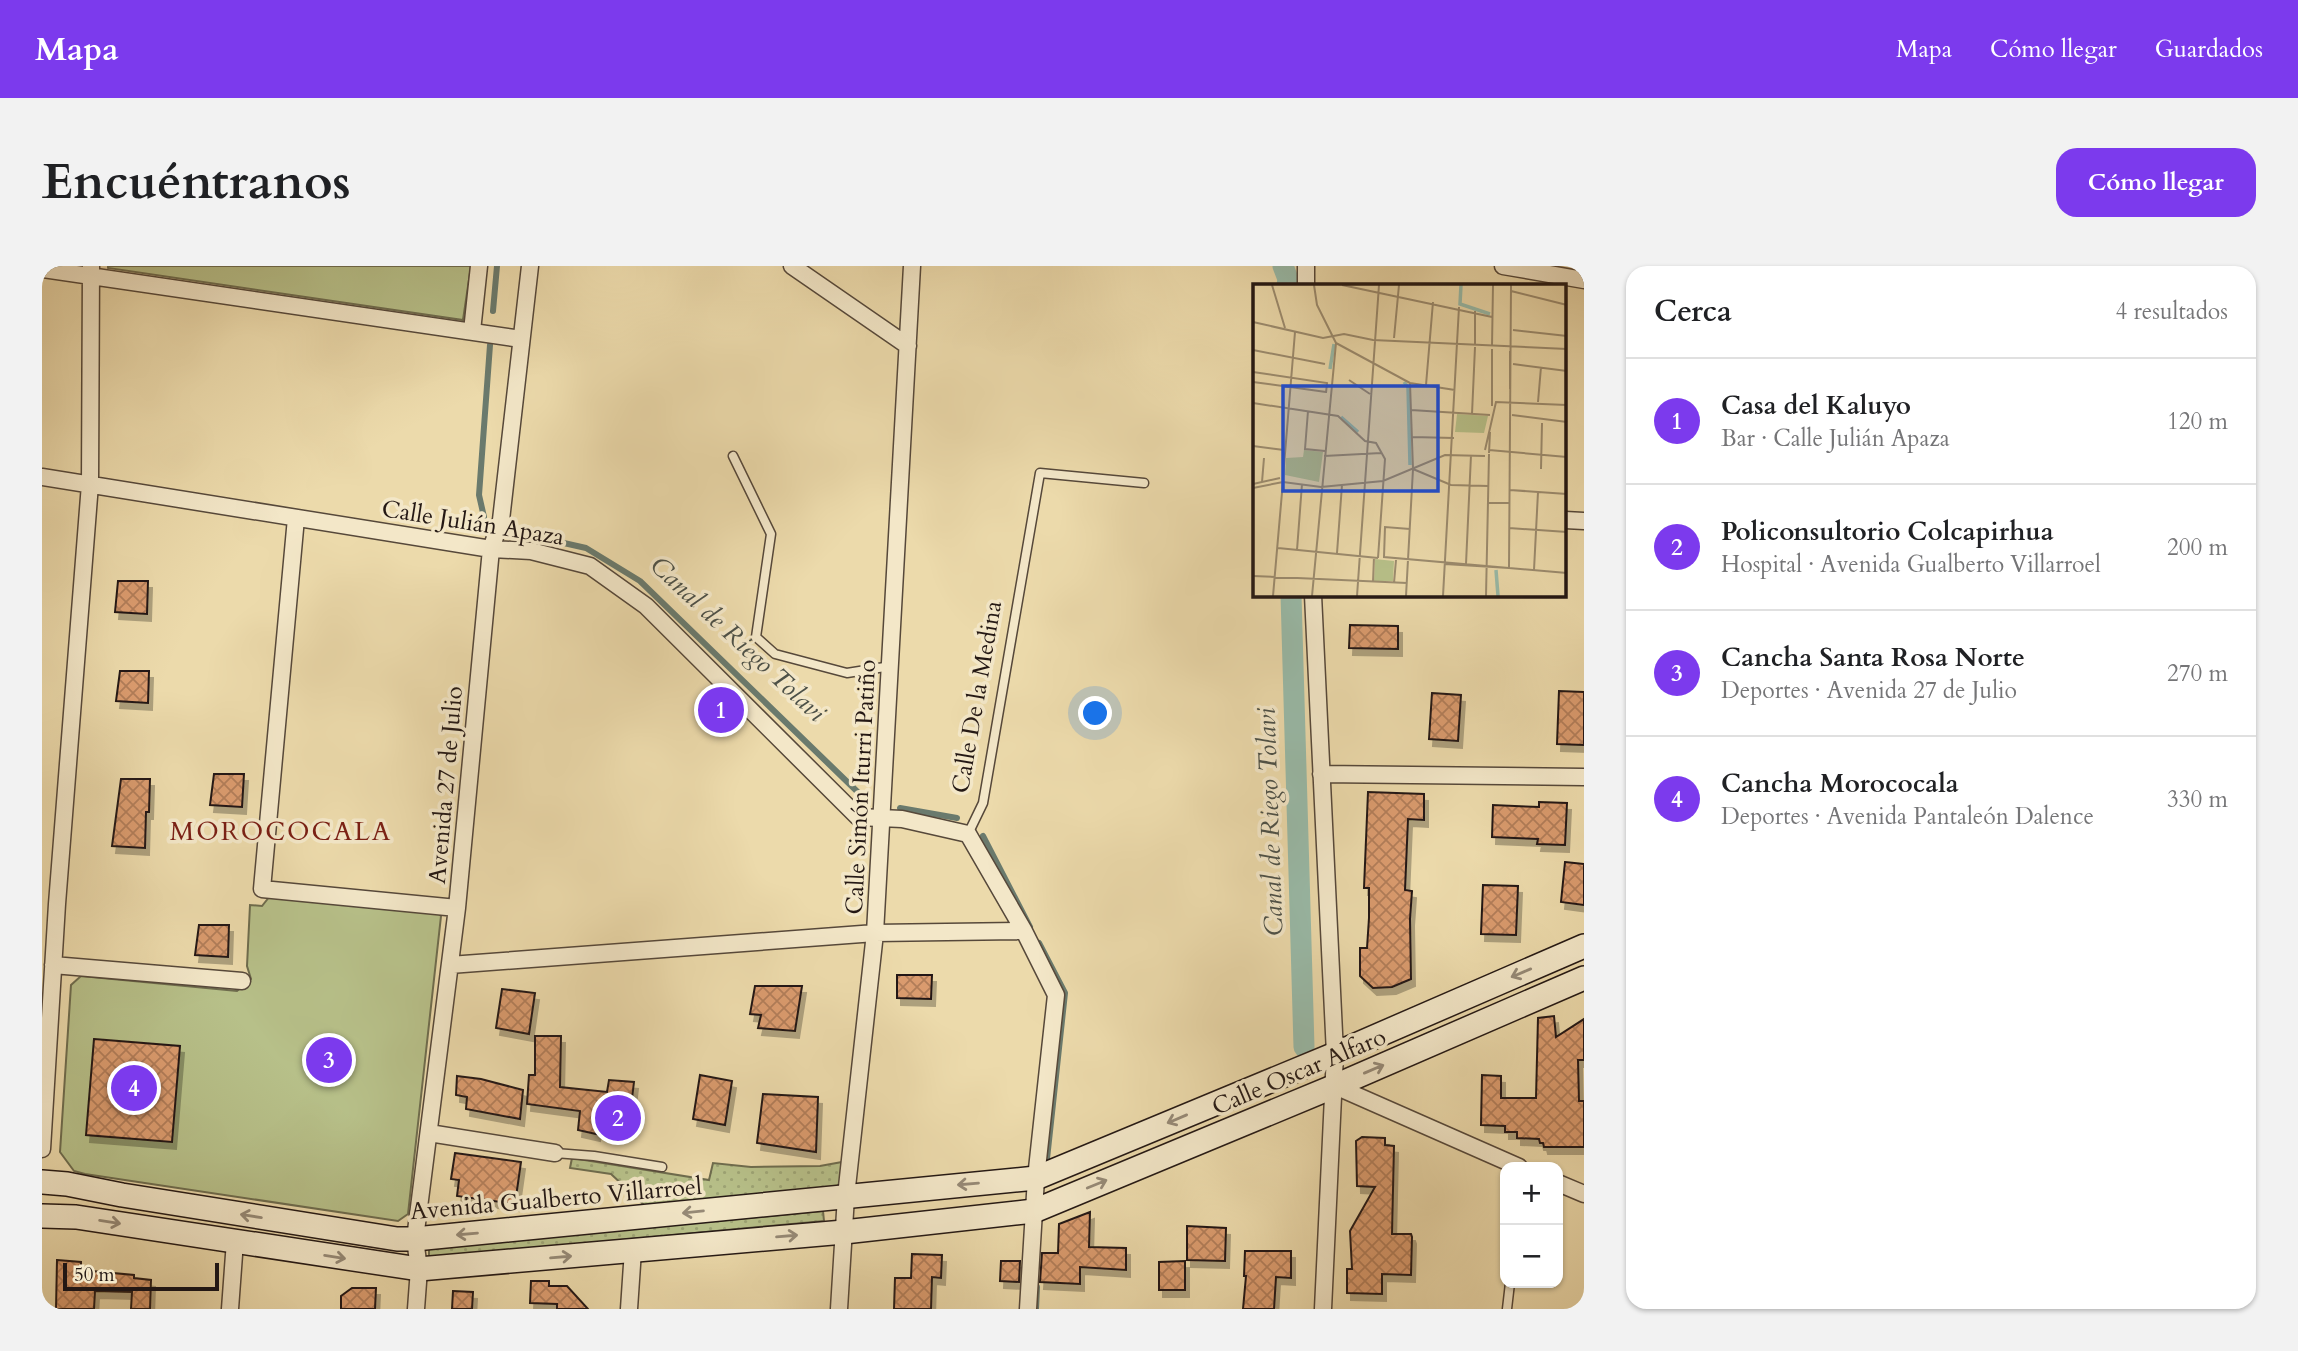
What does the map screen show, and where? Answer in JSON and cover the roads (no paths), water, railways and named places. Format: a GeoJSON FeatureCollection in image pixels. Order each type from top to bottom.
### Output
{"type":"FeatureCollection","features":[{"type":"Feature","properties":{"kind":"main road","name":"Calle Oscar Alfaro"},"geometry":{"type":"LineString","coordinates":[[1036,1178],[1335,1054],[1584,946]]}},
{"type":"Feature","properties":{"kind":"main road","name":"Calle Oscar Alfaro"},"geometry":{"type":"LineString","coordinates":[[1034,1211],[1335,1086],[1584,978]]}},
{"type":"Feature","properties":{"kind":"main road","name":"Avenida Gualberto Villarroel"},"geometry":{"type":"LineString","coordinates":[[42,1182],[397,1240],[415,1240],[1036,1178]]}},
{"type":"Feature","properties":{"kind":"main road"},"geometry":{"type":"LineString","coordinates":[[42,1216],[76,1217],[419,1269],[844,1232],[1034,1211]]}},
{"type":"Feature","properties":{"kind":"street"},"geometry":{"type":"LineString","coordinates":[[472,331],[479,266]]}},
{"type":"Feature","properties":{"kind":"street","name":"Avenida 27 de Julio"},"geometry":{"type":"LineString","coordinates":[[416,1309],[419,1269],[415,1240],[457,908],[491,549],[501,520],[530,266]]}},
{"type":"Feature","properties":{"kind":"street"},"geometry":{"type":"LineString","coordinates":[[792,266],[908,346]]}},
{"type":"Feature","properties":{"kind":"street","name":"Calle Simón Iturri Patiño"},"geometry":{"type":"LineString","coordinates":[[839,1309],[846,1196],[875,933],[883,819],[912,266]]}},
{"type":"Feature","properties":{"kind":"street"},"geometry":{"type":"LineString","coordinates":[[1306,266],[1306,284]]}},
{"type":"Feature","properties":{"kind":"street"},"geometry":{"type":"LineString","coordinates":[[1503,266],[1584,280]]}},
{"type":"Feature","properties":{"kind":"street"},"geometry":{"type":"LineString","coordinates":[[42,269],[91,271],[520,339]]}},
{"type":"Feature","properties":{"kind":"street"},"geometry":{"type":"LineString","coordinates":[[42,1149],[53,965],[49,903],[90,484],[91,271]]}},
{"type":"Feature","properties":{"kind":"street","name":"Calle Julián Apaza"},"geometry":{"type":"LineString","coordinates":[[42,477],[491,549],[531,551],[590,566],[646,606],[858,817],[902,819],[968,834]]}},
{"type":"Feature","properties":{"kind":"street"},"geometry":{"type":"LineString","coordinates":[[296,518],[262,888],[457,908]]}},
{"type":"Feature","properties":{"kind":"street"},"geometry":{"type":"LineString","coordinates":[[1566,520],[1584,521]]}},
{"type":"Feature","properties":{"kind":"street"},"geometry":{"type":"LineString","coordinates":[[1313,597],[1335,1054],[1324,1309]]}},
{"type":"Feature","properties":{"kind":"street"},"geometry":{"type":"LineString","coordinates":[[1321,774],[1584,777]]}},
{"type":"Feature","properties":{"kind":"street"},"geometry":{"type":"LineString","coordinates":[[968,834],[1024,931],[1056,995],[1036,1178],[1028,1309]]}},
{"type":"Feature","properties":{"kind":"street"},"geometry":{"type":"LineString","coordinates":[[450,965],[875,933],[1024,931]]}},
{"type":"Feature","properties":{"kind":"street"},"geometry":{"type":"LineString","coordinates":[[53,965],[242,981]]}},
{"type":"Feature","properties":{"kind":"street"},"geometry":{"type":"LineString","coordinates":[[1335,1086],[1508,1162]]}},
{"type":"Feature","properties":{"kind":"street"},"geometry":{"type":"LineString","coordinates":[[429,1133],[555,1153]]}},
{"type":"Feature","properties":{"kind":"street"},"geometry":{"type":"LineString","coordinates":[[1563,1185],[1584,1194]]}},
{"type":"Feature","properties":{"kind":"street"},"geometry":{"type":"LineString","coordinates":[[230,1309],[235,1241]]}},
{"type":"Feature","properties":{"kind":"street"},"geometry":{"type":"LineString","coordinates":[[629,1309],[634,1250]]}},
{"type":"Feature","properties":{"kind":"lane"},"geometry":{"type":"LineString","coordinates":[[733,456],[771,534],[756,637],[775,653],[847,673],[891,666]]}},
{"type":"Feature","properties":{"kind":"lane","name":"Calle De la Medina"},"geometry":{"type":"LineString","coordinates":[[968,834],[983,803],[1040,473],[1144,483]]}},
{"type":"Feature","properties":{"kind":"lane"},"geometry":{"type":"LineString","coordinates":[[555,1153],[662,1167]]}},
{"type":"Feature","properties":{"kind":"lane"},"geometry":{"type":"LineString","coordinates":[[1507,1309],[1509,1288]]}},
{"type":"Feature","properties":{"kind":"waterway","name":"Canal de Riego Tolavi"},"geometry":{"type":"LineString","coordinates":[[493,311],[497,266]]}},
{"type":"Feature","properties":{"kind":"waterway","name":"Canal de Riego Tolavi"},"geometry":{"type":"LineString","coordinates":[[1283,266],[1287,284]]}},
{"type":"Feature","properties":{"kind":"waterway","name":"Canal de Riego Tolavi"},"geometry":{"type":"LineString","coordinates":[[484,517],[479,495],[490,345]]}},
{"type":"Feature","properties":{"kind":"waterway","name":"Canal de Riego Tolavi"},"geometry":{"type":"LineString","coordinates":[[515,532],[586,548],[640,581],[867,801]]}},
{"type":"Feature","properties":{"kind":"waterway","name":"Canal de Riego Tolavi"},"geometry":{"type":"LineString","coordinates":[[1291,597],[1304,1047]]}},
{"type":"Feature","properties":{"kind":"waterway","name":"Canal de Riego Tolavi"},"geometry":{"type":"LineString","coordinates":[[900,808],[957,818]]}},
{"type":"Feature","properties":{"kind":"waterway","name":"Canal de Riego Tolavi"},"geometry":{"type":"LineString","coordinates":[[983,836],[1030,927]]}},
{"type":"Feature","properties":{"kind":"waterway","name":"Canal de Riego Tolavi"},"geometry":{"type":"LineString","coordinates":[[1039,943],[1065,993],[1047,1159]]}},
{"type":"Feature","properties":{"kind":"waterway","name":"Canal de Riego Tolavi"},"geometry":{"type":"LineString","coordinates":[[1036,1309],[1037,1287]]}},
{"type":"Feature","properties":{"kind":"place","name":"Casa del Kaluyo"},"geometry":{"type":"Point","coordinates":[721,710]}},
{"type":"Feature","properties":{"kind":"place","name":"Cancha Santa Rosa Norte"},"geometry":{"type":"Point","coordinates":[329,1060]}},
{"type":"Feature","properties":{"kind":"place","name":"Cancha Morococala"},"geometry":{"type":"Point","coordinates":[134,1088]}},
{"type":"Feature","properties":{"kind":"place","name":"Policonsultorio Colcapirhua"},"geometry":{"type":"Point","coordinates":[618,1118]}},
{"type":"Feature","properties":{"kind":"district","name":"MOROCOCALA"},"geometry":{"type":"Point","coordinates":[281,831]}}]}
